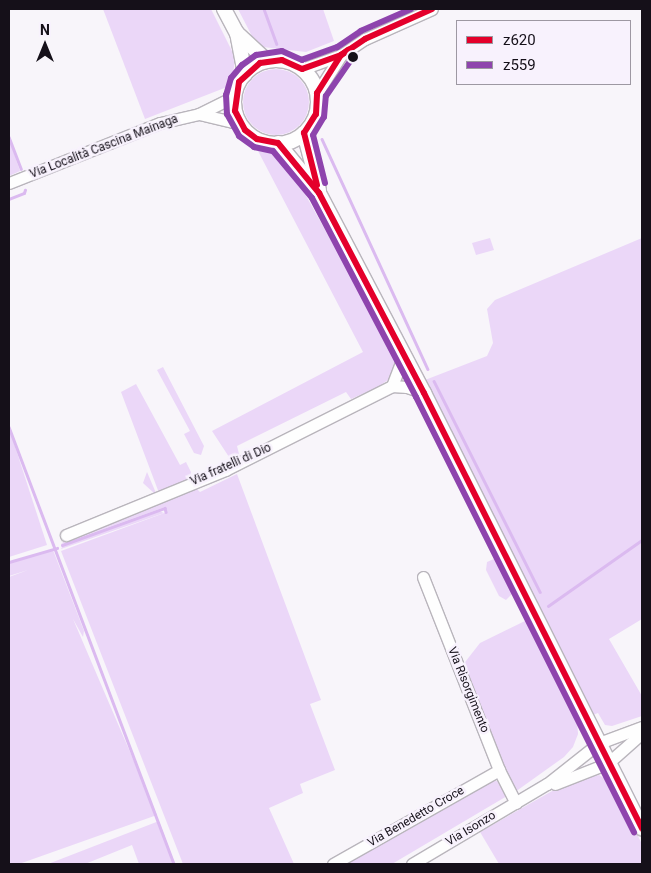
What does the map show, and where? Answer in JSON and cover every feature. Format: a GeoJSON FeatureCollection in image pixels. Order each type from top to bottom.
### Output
{"type":"FeatureCollection","features":[{"type":"Feature","properties":{"kind":"main road"},"geometry":{"type":"LineString","coordinates":[[224,9],[237,34],[245,74]]}},
{"type":"Feature","properties":{"kind":"main road"},"geometry":{"type":"LineString","coordinates":[[237,34],[267,61]]}},
{"type":"Feature","properties":{"kind":"main road"},"geometry":{"type":"LineString","coordinates":[[282,60],[302,69],[312,79],[317,93],[316,114],[304,132],[292,140],[278,143],[257,139],[241,124],[235,96],[245,74],[267,61],[282,60]]}},
{"type":"Feature","properties":{"kind":"main road"},"geometry":{"type":"LineString","coordinates":[[304,132],[319,193]]}},
{"type":"Feature","properties":{"kind":"main road"},"geometry":{"type":"LineString","coordinates":[[278,143],[319,193],[424,393],[642,829]]}},
{"type":"Feature","properties":{"kind":"street"},"geometry":{"type":"LineString","coordinates":[[302,69],[340,55],[365,39],[432,9]]}},
{"type":"Feature","properties":{"kind":"street"},"geometry":{"type":"LineString","coordinates":[[317,93],[340,55]]}},
{"type":"Feature","properties":{"kind":"street","name":"Via Località Cascina Mainaga"},"geometry":{"type":"LineString","coordinates":[[9,183],[160,123],[199,114],[235,96]]}},
{"type":"Feature","properties":{"kind":"street","name":"Via Località Cascina Mainaga"},"geometry":{"type":"LineString","coordinates":[[199,114],[241,124]]}},
{"type":"Feature","properties":{"kind":"street"},"geometry":{"type":"LineString","coordinates":[[404,355],[392,386],[408,387],[424,393]]}},
{"type":"Feature","properties":{"kind":"street","name":"Via fratelli di Dio"},"geometry":{"type":"LineString","coordinates":[[66,535],[225,470],[392,386]]}},
{"type":"Feature","properties":{"kind":"street","name":"Via Risorgimento"},"geometry":{"type":"LineString","coordinates":[[423,577],[499,770],[516,803]]}},
{"type":"Feature","properties":{"kind":"street","name":"Via Isonzo"},"geometry":{"type":"LineString","coordinates":[[412,864],[530,794],[599,743],[642,727]]}},
{"type":"Feature","properties":{"kind":"street","name":"Via Isonzo"},"geometry":{"type":"LineString","coordinates":[[530,794],[608,763],[642,733]]}},
{"type":"Feature","properties":{"kind":"street","name":"Via Benedetto Croce"},"geometry":{"type":"LineString","coordinates":[[332,864],[499,770]]}},
{"type":"Feature","properties":{"kind":"shaded area"},"geometry":{"type":"Polygon","coordinates":[[[103,9],[211,9],[235,57],[233,77],[227,87],[145,119],[103,9]]]}},
{"type":"Feature","properties":{"kind":"shaded area"},"geometry":{"type":"Polygon","coordinates":[[[238,9],[323,9],[334,41],[306,52],[263,47],[255,42],[238,9]]]}},
{"type":"Feature","properties":{"kind":"shaded area"},"geometry":{"type":"Polygon","coordinates":[[[269,69],[283,69],[295,74],[304,83],[309,95],[307,115],[300,126],[283,135],[269,135],[257,130],[248,121],[243,109],[243,95],[248,83],[257,74],[269,69]]]}},
{"type":"Feature","properties":{"kind":"shaded area"},"geometry":{"type":"Polygon","coordinates":[[[9,139],[20,171],[9,176],[9,139]]]}},
{"type":"Feature","properties":{"kind":"shaded area"},"geometry":{"type":"Polygon","coordinates":[[[258,151],[274,153],[287,162],[396,356],[397,366],[392,377],[378,387],[351,399],[346,392],[237,446],[239,454],[229,457],[212,431],[363,352],[258,151]]]}},
{"type":"Feature","properties":{"kind":"shaded area"},"geometry":{"type":"Polygon","coordinates":[[[490,238],[494,250],[476,255],[472,243],[490,238]]]}},
{"type":"Feature","properties":{"kind":"shaded area"},"geometry":{"type":"Polygon","coordinates":[[[642,238],[642,619],[609,639],[642,696],[642,716],[612,726],[605,725],[598,713],[593,715],[425,380],[487,356],[493,343],[487,309],[495,300],[642,238]]]}},
{"type":"Feature","properties":{"kind":"shaded area"},"geometry":{"type":"Polygon","coordinates":[[[163,367],[204,446],[201,455],[194,453],[184,434],[190,431],[157,370],[163,367]]]}},
{"type":"Feature","properties":{"kind":"shaded area"},"geometry":{"type":"Polygon","coordinates":[[[136,384],[180,465],[186,462],[191,472],[190,478],[159,493],[121,392],[136,384]]]}},
{"type":"Feature","properties":{"kind":"shaded area"},"geometry":{"type":"Polygon","coordinates":[[[9,428],[47,545],[9,557],[9,428]]]}},
{"type":"Feature","properties":{"kind":"shaded area"},"geometry":{"type":"Polygon","coordinates":[[[147,472],[156,493],[155,494],[143,483],[147,472]]]}},
{"type":"Feature","properties":{"kind":"shaded area"},"geometry":{"type":"Polygon","coordinates":[[[237,474],[321,700],[310,704],[335,770],[300,784],[303,793],[269,808],[294,864],[183,864],[61,551],[167,512],[165,507],[61,544],[72,534],[170,500],[195,487],[200,492],[237,474]]]}},
{"type":"Feature","properties":{"kind":"shaded area"},"geometry":{"type":"Polygon","coordinates":[[[159,511],[164,513],[61,549],[63,545],[159,511]]]}},
{"type":"Feature","properties":{"kind":"shaded area"},"geometry":{"type":"Polygon","coordinates":[[[53,550],[84,631],[83,637],[73,619],[157,815],[19,864],[9,864],[9,577],[28,570],[9,576],[9,563],[53,550]]]}},
{"type":"Feature","properties":{"kind":"shaded area"},"geometry":{"type":"Polygon","coordinates":[[[494,559],[512,594],[506,600],[499,596],[486,570],[487,562],[494,559]]]}},
{"type":"Feature","properties":{"kind":"shaded area"},"geometry":{"type":"Polygon","coordinates":[[[527,620],[577,720],[578,734],[573,747],[564,757],[515,792],[462,666],[480,643],[527,620]]]}},
{"type":"Feature","properties":{"kind":"shaded area"},"geometry":{"type":"Polygon","coordinates":[[[599,775],[610,782],[642,844],[642,864],[499,864],[480,832],[568,782],[599,775]]]}},
{"type":"Feature","properties":{"kind":"shaded area"},"geometry":{"type":"Polygon","coordinates":[[[497,781],[507,796],[392,864],[341,864],[485,782],[497,781]]]}},
{"type":"Feature","properties":{"kind":"shaded area"},"geometry":{"type":"Polygon","coordinates":[[[159,821],[175,864],[139,864],[132,845],[85,864],[48,864],[159,821]]]}},
{"type":"Feature","properties":{"kind":"waterway"},"geometry":{"type":"LineString","coordinates":[[264,9],[277,44]]}},
{"type":"Feature","properties":{"kind":"waterway"},"geometry":{"type":"LineString","coordinates":[[9,137],[21,169]]}},
{"type":"Feature","properties":{"kind":"waterway"},"geometry":{"type":"LineString","coordinates":[[322,139],[428,369]]}},
{"type":"Feature","properties":{"kind":"waterway"},"geometry":{"type":"LineString","coordinates":[[9,199],[24,193],[25,190]]}},
{"type":"Feature","properties":{"kind":"waterway"},"geometry":{"type":"LineString","coordinates":[[434,381],[540,592]]}},
{"type":"Feature","properties":{"kind":"waterway"},"geometry":{"type":"LineString","coordinates":[[9,427],[174,864]]}},
{"type":"Feature","properties":{"kind":"waterway"},"geometry":{"type":"LineString","coordinates":[[62,545],[165,508],[166,512]]}},
{"type":"Feature","properties":{"kind":"waterway"},"geometry":{"type":"LineString","coordinates":[[548,606],[642,540]]}},
{"type":"Feature","properties":{"kind":"waterway"},"geometry":{"type":"LineString","coordinates":[[9,562],[57,548]]}},
{"type":"Feature","properties":{"kind":"transit line","name":"z559"},"geometry":{"type":"LineString","coordinates":[[411,9],[361,31],[337,47],[302,60],[282,51],[256,55],[242,65],[231,78],[226,95],[227,114],[239,136],[254,147],[273,151],[312,198],[416,397],[634,833]]}},
{"type":"Feature","properties":{"kind":"transit line","name":"z620"},"geometry":{"type":"LineString","coordinates":[[432,9],[365,39],[341,55],[302,69],[282,60],[260,63],[239,82],[235,111],[245,130],[257,139],[278,143],[319,193],[424,393],[642,829]]}},
{"type":"Feature","properties":{"kind":"transit line","name":"z620"},"geometry":{"type":"LineString","coordinates":[[317,185],[304,133],[316,114],[317,93],[341,55],[348,50]]}},
{"type":"Feature","properties":{"kind":"transit line","name":"z559"},"geometry":{"type":"LineString","coordinates":[[325,183],[313,135],[324,117],[326,96],[353,57]]}}]}
